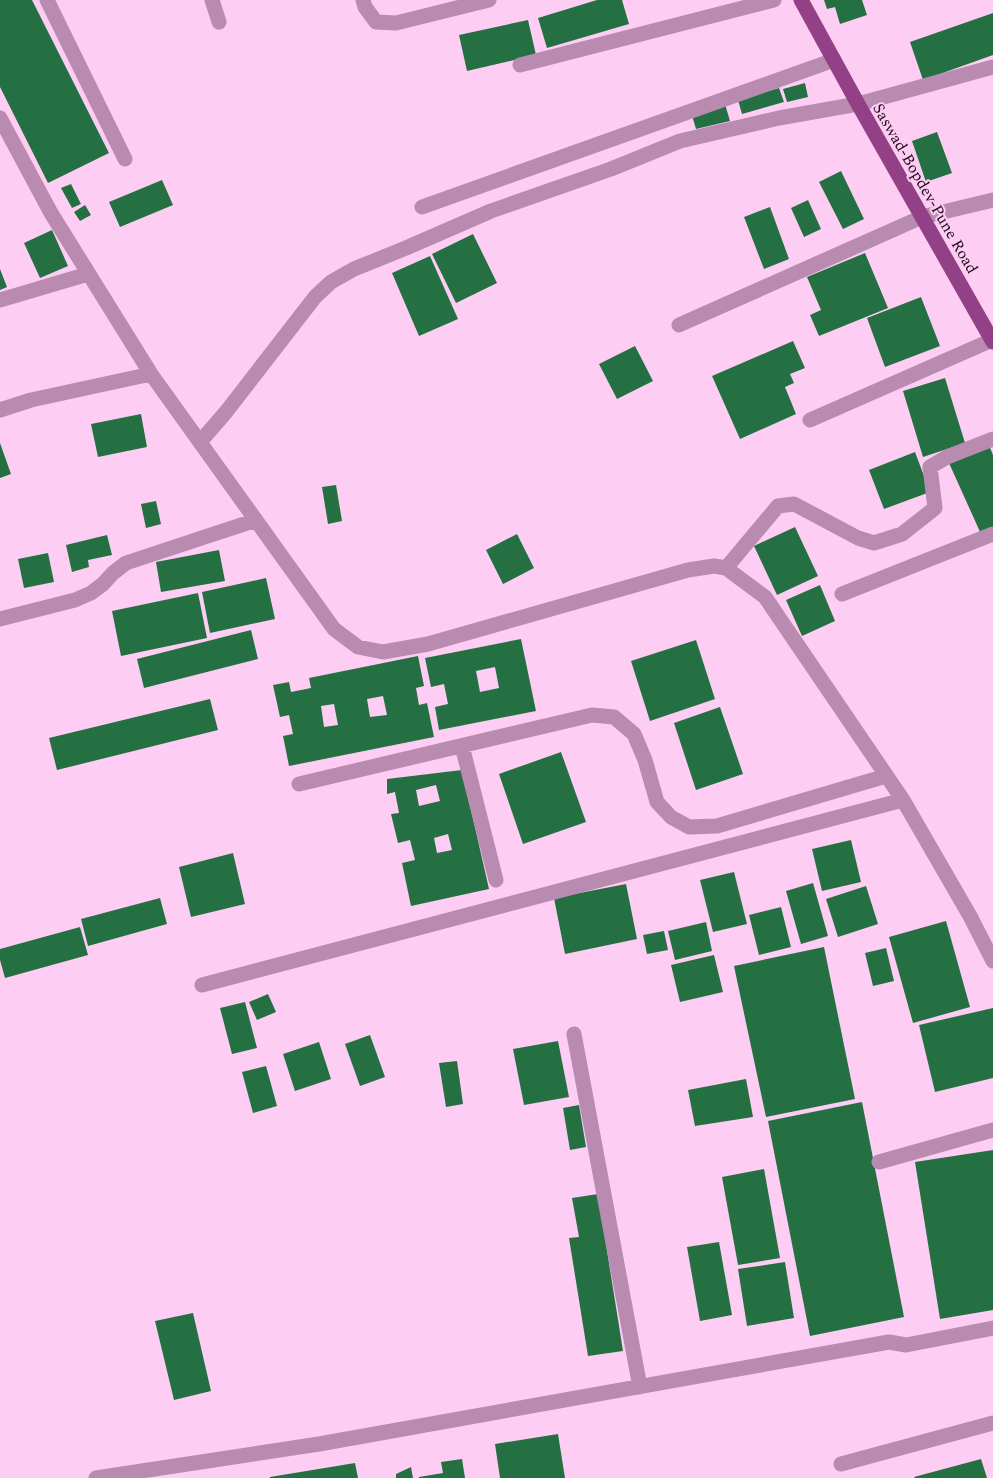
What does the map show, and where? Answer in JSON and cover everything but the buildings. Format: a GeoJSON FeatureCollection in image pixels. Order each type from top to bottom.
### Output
{"type":"FeatureCollection","features":[{"type":"Feature","properties":{"kind":"main road","name":"Saswad-Bopdev-Pune Road"},"geometry":{"type":"LineString","coordinates":[[801,0],[992,341]]}},
{"type":"Feature","properties":{"kind":"street"},"geometry":{"type":"LineString","coordinates":[[48,0],[125,159]]}},
{"type":"Feature","properties":{"kind":"street"},"geometry":{"type":"LineString","coordinates":[[212,0],[219,22]]}},
{"type":"Feature","properties":{"kind":"street"},"geometry":{"type":"LineString","coordinates":[[362,0],[376,22],[396,23],[489,0]]}},
{"type":"Feature","properties":{"kind":"street"},"geometry":{"type":"LineString","coordinates":[[520,65],[774,0]]}},
{"type":"Feature","properties":{"kind":"street"},"geometry":{"type":"LineString","coordinates":[[422,207],[834,60]]}},
{"type":"Feature","properties":{"kind":"street"},"geometry":{"type":"LineString","coordinates":[[200,442],[226,412],[315,297],[331,282],[354,269],[491,211],[680,141],[779,118],[858,104],[993,67]]}},
{"type":"Feature","properties":{"kind":"street"},"geometry":{"type":"LineString","coordinates":[[2,126],[51,213],[151,374],[334,629],[358,647],[383,652],[428,644],[688,570],[714,566],[726,568],[765,597],[903,800],[970,916],[993,961]]}},
{"type":"Feature","properties":{"kind":"street"},"geometry":{"type":"LineString","coordinates":[[679,325],[922,216],[993,200]]}},
{"type":"Feature","properties":{"kind":"street"},"geometry":{"type":"LineString","coordinates":[[0,300],[88,274]]}},
{"type":"Feature","properties":{"kind":"street"},"geometry":{"type":"LineString","coordinates":[[810,420],[992,341]]}},
{"type":"Feature","properties":{"kind":"street"},"geometry":{"type":"LineString","coordinates":[[0,410],[31,400],[151,374]]}},
{"type":"Feature","properties":{"kind":"street"},"geometry":{"type":"LineString","coordinates":[[726,568],[778,506],[794,504],[858,538],[874,544],[902,534],[935,508],[930,468],[947,457],[993,439]]}},
{"type":"Feature","properties":{"kind":"street"},"geometry":{"type":"LineString","coordinates":[[0,619],[74,600],[91,593],[104,584],[113,573],[126,563],[256,520]]}},
{"type":"Feature","properties":{"kind":"street"},"geometry":{"type":"LineString","coordinates":[[842,594],[993,534]]}},
{"type":"Feature","properties":{"kind":"street"},"geometry":{"type":"LineString","coordinates":[[298,784],[592,715],[614,717],[634,734],[645,760],[657,802],[671,818],[689,827],[717,826],[886,776]]}},
{"type":"Feature","properties":{"kind":"street"},"geometry":{"type":"LineString","coordinates":[[462,746],[496,880]]}},
{"type":"Feature","properties":{"kind":"street"},"geometry":{"type":"LineString","coordinates":[[202,986],[903,800]]}},
{"type":"Feature","properties":{"kind":"street"},"geometry":{"type":"LineString","coordinates":[[574,1034],[640,1386]]}},
{"type":"Feature","properties":{"kind":"street"},"geometry":{"type":"LineString","coordinates":[[879,1162],[993,1130]]}},
{"type":"Feature","properties":{"kind":"street"},"geometry":{"type":"LineString","coordinates":[[96,1478],[319,1444],[889,1342],[906,1346],[993,1328]]}},
{"type":"Feature","properties":{"kind":"street"},"geometry":{"type":"LineString","coordinates":[[841,1464],[993,1424]]}}]}
